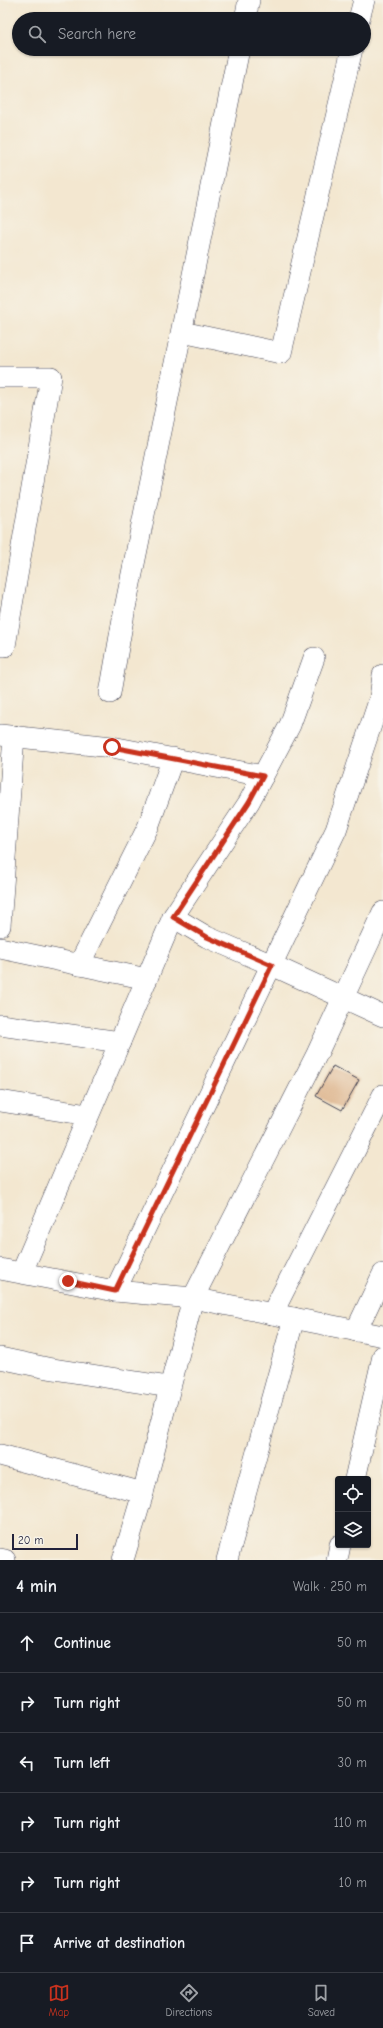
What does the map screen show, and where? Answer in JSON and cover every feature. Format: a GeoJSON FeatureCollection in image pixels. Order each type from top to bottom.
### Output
{"type":"FeatureCollection","features":[{"type":"Feature","properties":{"kind":"street"},"geometry":{"type":"LineString","coordinates":[[246,12],[248,0]]}},
{"type":"Feature","properties":{"kind":"street"},"geometry":{"type":"LineString","coordinates":[[361,12],[364,0]]}},
{"type":"Feature","properties":{"kind":"street"},"geometry":{"type":"LineString","coordinates":[[110,693],[124,613],[238,56]]}},
{"type":"Feature","properties":{"kind":"street"},"geometry":{"type":"LineString","coordinates":[[182,332],[281,354],[350,56]]}},
{"type":"Feature","properties":{"kind":"street"},"geometry":{"type":"LineString","coordinates":[[0,377],[51,377],[5,646],[0,646]]}},
{"type":"Feature","properties":{"kind":"street"},"geometry":{"type":"LineString","coordinates":[[22,1272],[173,917],[249,802],[290,726],[314,658]]}},
{"type":"Feature","properties":{"kind":"street"},"geometry":{"type":"LineString","coordinates":[[115,1291],[336,830],[380,698],[383,675]]}},
{"type":"Feature","properties":{"kind":"street"},"geometry":{"type":"LineString","coordinates":[[0,926],[7,736],[112,747],[263,776]]}},
{"type":"Feature","properties":{"kind":"street"},"geometry":{"type":"LineString","coordinates":[[80,965],[148,827],[173,758]]}},
{"type":"Feature","properties":{"kind":"street"},"geometry":{"type":"LineString","coordinates":[[123,1560],[143,1493],[193,1298],[344,998],[383,912]]}},
{"type":"Feature","properties":{"kind":"street"},"geometry":{"type":"LineString","coordinates":[[173,917],[207,937],[383,1016]]}},
{"type":"Feature","properties":{"kind":"street"},"geometry":{"type":"LineString","coordinates":[[0,948],[146,979]]}},
{"type":"Feature","properties":{"kind":"street"},"geometry":{"type":"LineString","coordinates":[[0,1025],[120,1042]]}},
{"type":"Feature","properties":{"kind":"street"},"geometry":{"type":"LineString","coordinates":[[272,1314],[383,1095]]}},
{"type":"Feature","properties":{"kind":"street"},"geometry":{"type":"LineString","coordinates":[[0,1101],[88,1115]]}},
{"type":"Feature","properties":{"kind":"street"},"geometry":{"type":"LineString","coordinates":[[0,1269],[115,1291],[193,1298],[383,1336]]}},
{"type":"Feature","properties":{"kind":"street"},"geometry":{"type":"LineString","coordinates":[[356,1331],[383,1274]]}},
{"type":"Feature","properties":{"kind":"street"},"geometry":{"type":"LineString","coordinates":[[226,1560],[294,1318]]}},
{"type":"Feature","properties":{"kind":"street"},"geometry":{"type":"LineString","coordinates":[[356,1476],[383,1356]]}},
{"type":"Feature","properties":{"kind":"street"},"geometry":{"type":"LineString","coordinates":[[0,1358],[48,1368],[169,1387]]}},
{"type":"Feature","properties":{"kind":"street"},"geometry":{"type":"LineString","coordinates":[[0,1455],[143,1493]]}},
{"type":"Feature","properties":{"kind":"street"},"geometry":{"type":"LineString","coordinates":[[337,1560],[339,1548]]}},
{"type":"Feature","properties":{"kind":"street"},"geometry":{"type":"LineString","coordinates":[[0,1559],[5,1560]]}},
{"type":"Feature","properties":{"kind":"building"},"geometry":{"type":"Polygon","coordinates":[[[333,1066],[359,1080],[342,1110],[316,1096],[333,1066]]]}},
{"type":"Feature","properties":{"kind":"route"},"geometry":{"type":"LineString","coordinates":[[68,1281],[115,1291],[272,965],[207,937],[173,917],[249,802],[263,776],[207,764],[112,747]]}}]}
